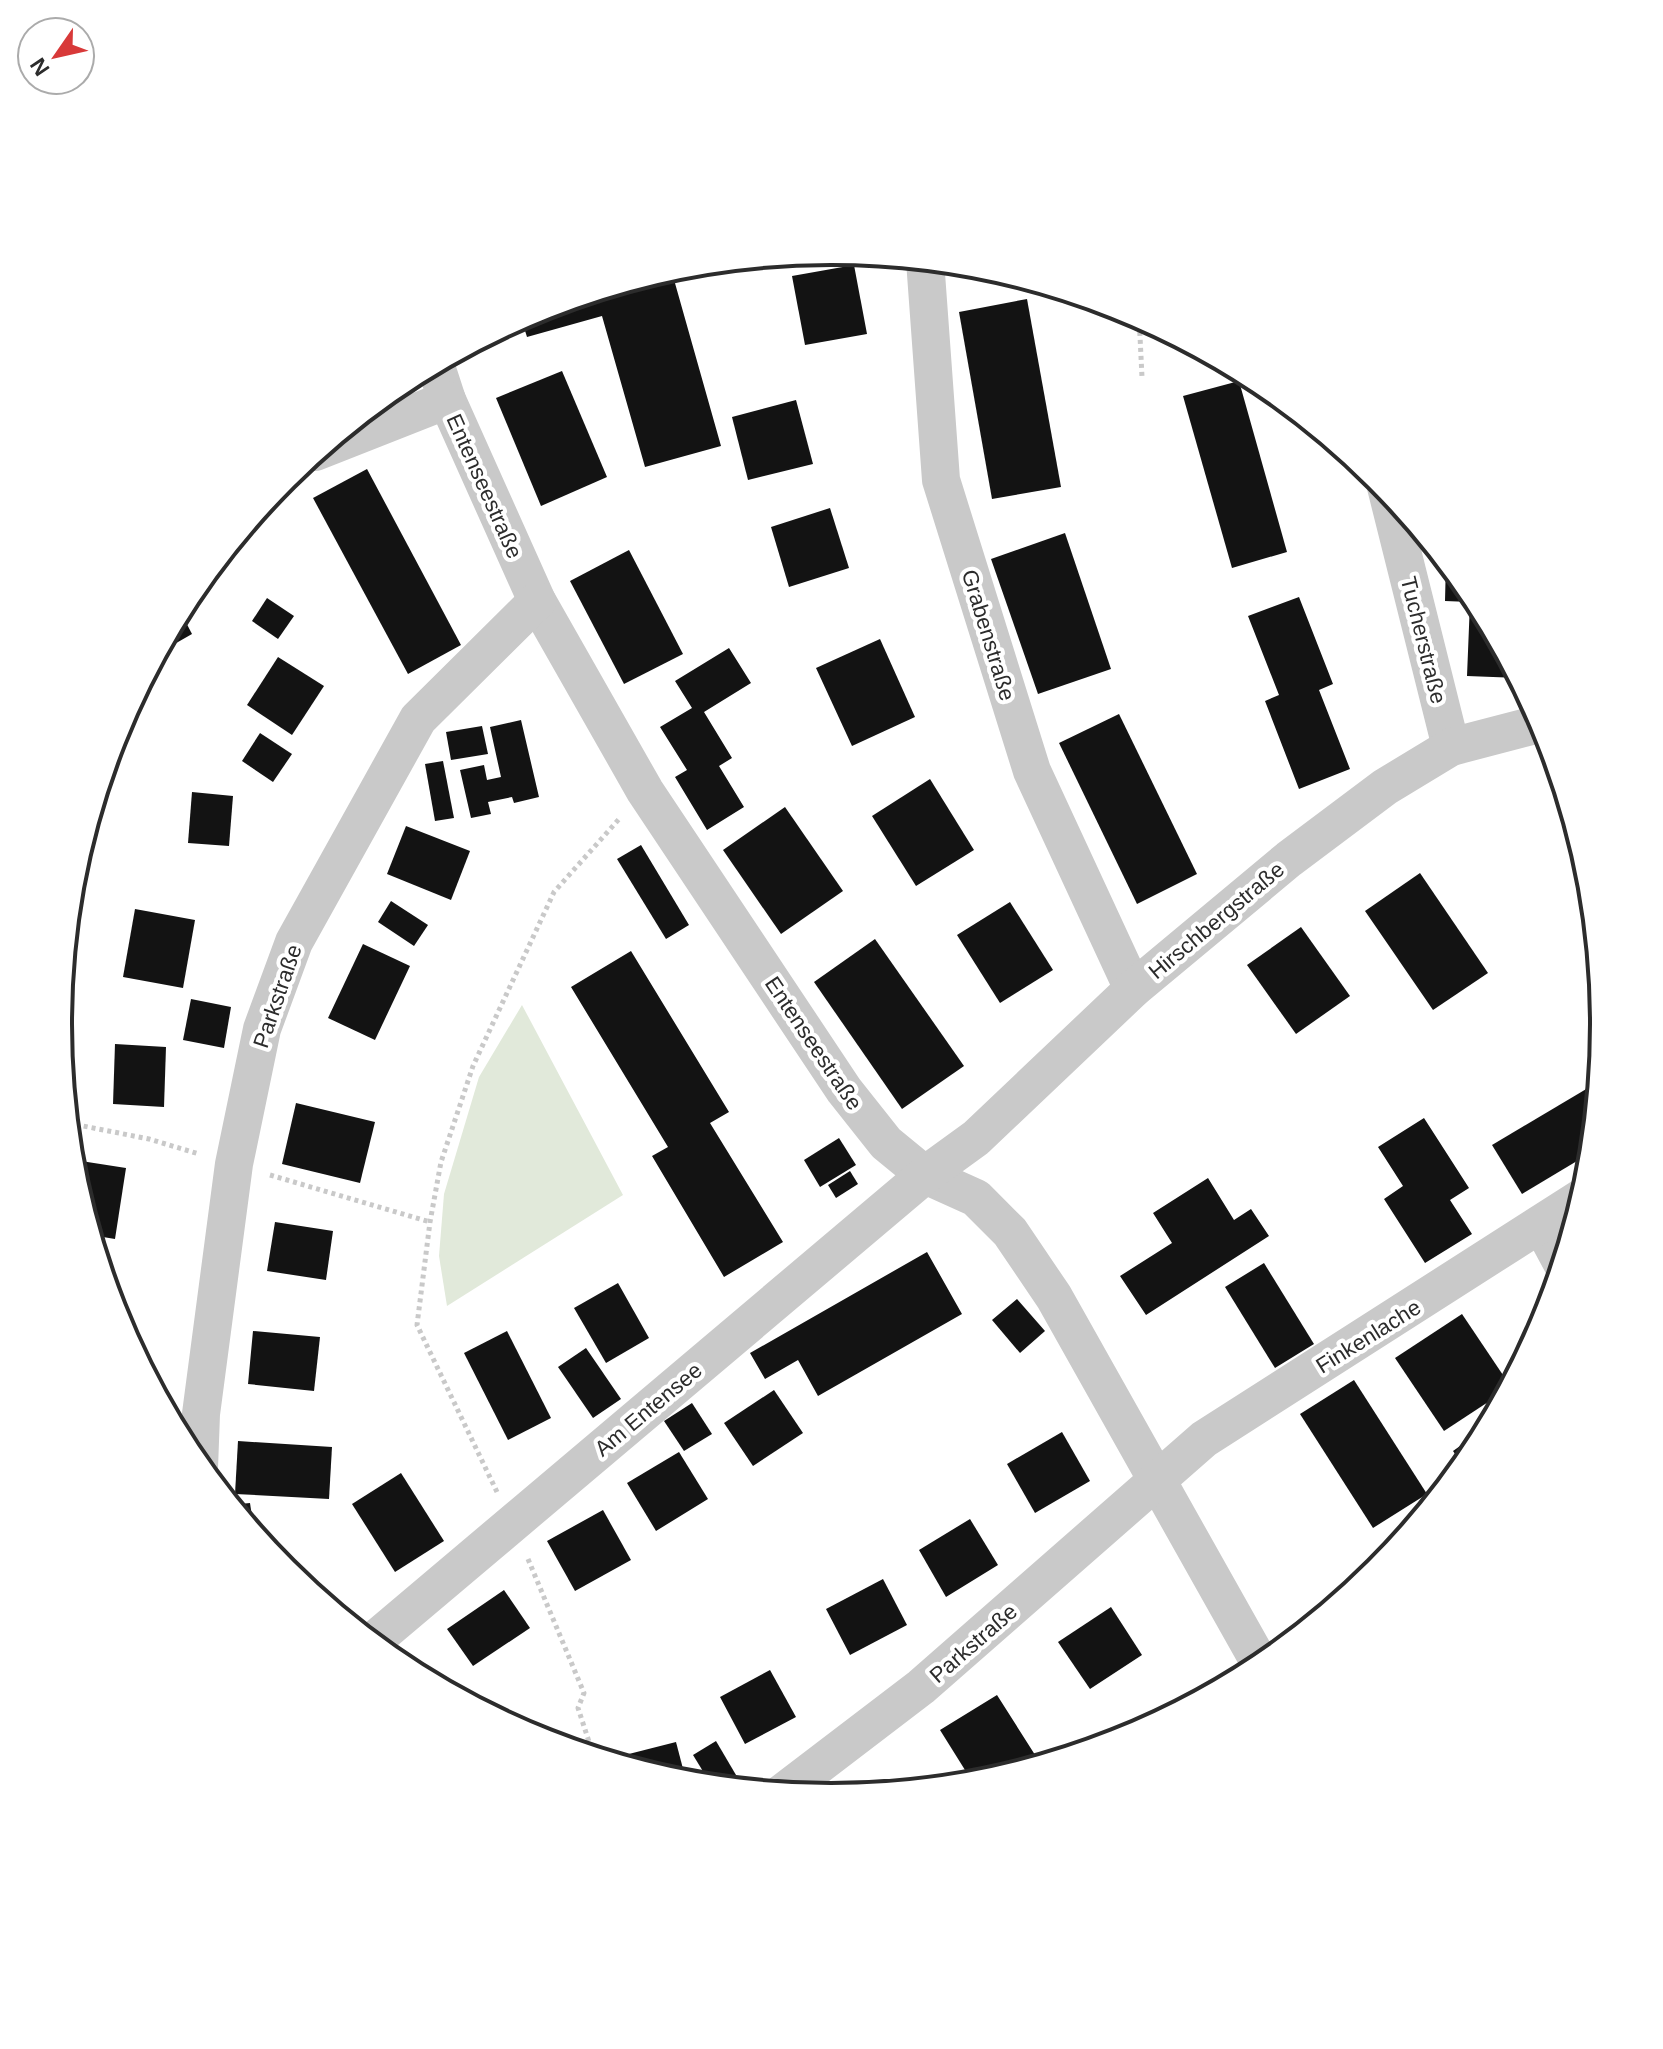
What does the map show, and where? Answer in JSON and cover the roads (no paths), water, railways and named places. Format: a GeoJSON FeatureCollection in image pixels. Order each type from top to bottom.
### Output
{"type":"FeatureCollection","features":[{"type":"Feature","properties":{"kind":"street","name":"Grabenstraße"},"geometry":{"type":"LineString","coordinates":[[926,271],[941,480],[1032,771],[1133,989]]}},
{"type":"Feature","properties":{"kind":"street","name":"Entenseestraße"},"geometry":{"type":"LineString","coordinates":[[439,375],[447,400],[537,601],[645,791],[844,1090],[886,1143],[925,1175],[976,1198],[1010,1232],[1054,1297],[1255,1655]]}},
{"type":"Feature","properties":{"kind":"street"},"geometry":{"type":"LineString","coordinates":[[348,439],[447,400]]}},
{"type":"Feature","properties":{"kind":"street","name":"Tucherstraße"},"geometry":{"type":"LineString","coordinates":[[1392,512],[1451,747]]}},
{"type":"Feature","properties":{"kind":"street","name":"Parkstraße"},"geometry":{"type":"LineString","coordinates":[[200,1446],[201,1414],[234,1164],[262,1029],[294,942],[418,719],[537,601]]}},
{"type":"Feature","properties":{"kind":"street","name":"Hirschbergstraße"},"geometry":{"type":"LineString","coordinates":[[925,1175],[976,1138],[1133,989],[1289,859],[1385,787],[1451,747],[1530,726]]}},
{"type":"Feature","properties":{"kind":"street","name":"Am Entensee"},"geometry":{"type":"LineString","coordinates":[[380,1635],[925,1175]]}},
{"type":"Feature","properties":{"kind":"street","name":"Finkenlache"},"geometry":{"type":"LineString","coordinates":[[1156,1482],[1204,1439],[1568,1206]]}},
{"type":"Feature","properties":{"kind":"street"},"geometry":{"type":"LineString","coordinates":[[1541,1224],[1556,1252]]}},
{"type":"Feature","properties":{"kind":"street","name":"Parkstraße"},"geometry":{"type":"LineString","coordinates":[[796,1783],[921,1687],[1156,1482]]}}]}
